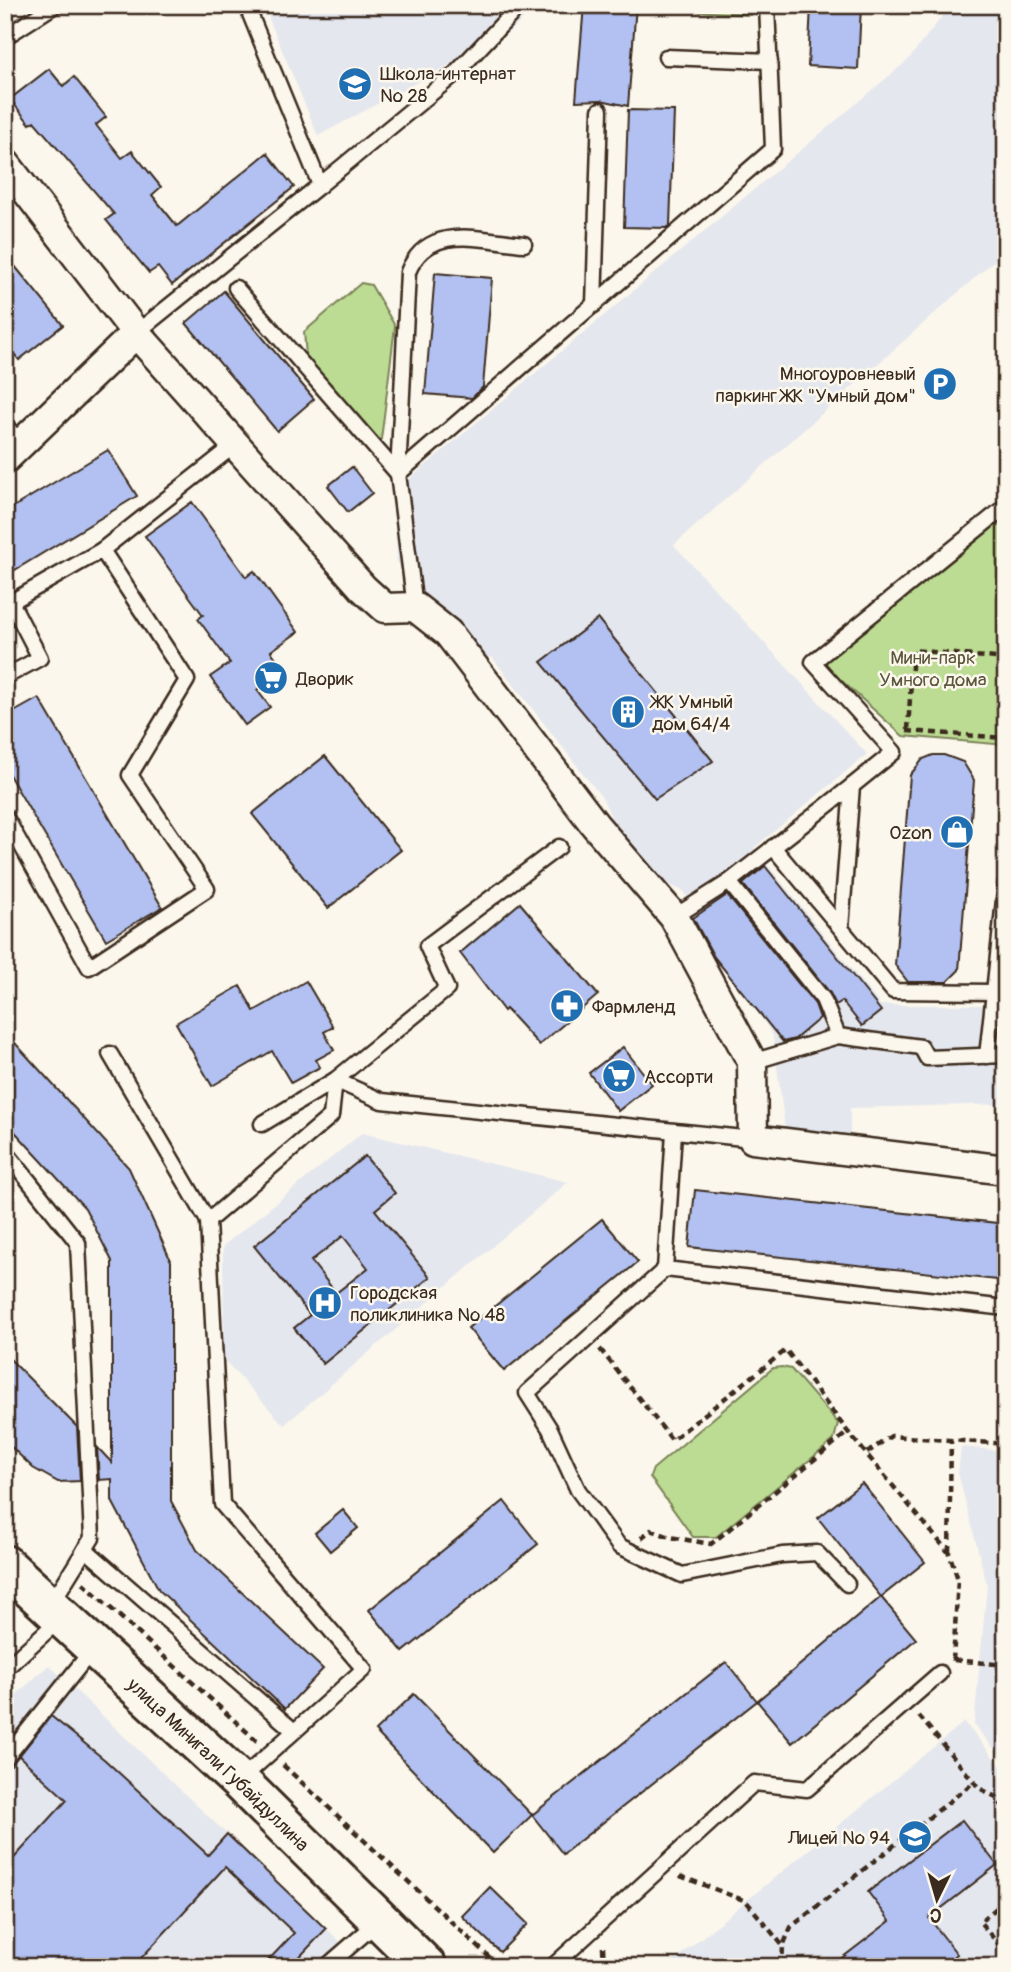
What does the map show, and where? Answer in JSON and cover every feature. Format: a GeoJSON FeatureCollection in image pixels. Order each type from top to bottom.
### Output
{"type":"FeatureCollection","features":[{"type":"Feature","properties":{"kind":"main road","name":"улица Минигали Губайдуллина"},"geometry":{"type":"LineString","coordinates":[[5,1565],[239,1782],[428,1967]]}},
{"type":"Feature","properties":{"kind":"street"},"geometry":{"type":"LineString","coordinates":[[5,163],[136,333],[363,588],[385,608],[415,607],[448,633],[595,825],[674,917],[752,1062],[753,1139],[1006,1170]]}},
{"type":"Feature","properties":{"kind":"street"},"geometry":{"type":"LineString","coordinates":[[11,443],[136,333]]}},
{"type":"Feature","properties":{"kind":"lane"},"geometry":{"type":"LineString","coordinates":[[5,37],[55,5]]}},
{"type":"Feature","properties":{"kind":"lane"},"geometry":{"type":"LineString","coordinates":[[250,5],[250,14],[320,185]]}},
{"type":"Feature","properties":{"kind":"lane"},"geometry":{"type":"LineString","coordinates":[[136,333],[457,73],[520,5]]}},
{"type":"Feature","properties":{"kind":"lane"},"geometry":{"type":"LineString","coordinates":[[398,474],[773,149],[767,5]]}},
{"type":"Feature","properties":{"kind":"lane"},"geometry":{"type":"LineString","coordinates":[[666,57],[770,61]]}},
{"type":"Feature","properties":{"kind":"lane"},"geometry":{"type":"LineString","coordinates":[[594,305],[600,110]]}},
{"type":"Feature","properties":{"kind":"lane"},"geometry":{"type":"LineString","coordinates":[[415,607],[398,474],[404,300],[408,272],[415,255],[428,244],[449,237],[524,244]]}},
{"type":"Feature","properties":{"kind":"lane"},"geometry":{"type":"LineString","coordinates":[[236,289],[398,474]]}},
{"type":"Feature","properties":{"kind":"lane"},"geometry":{"type":"LineString","coordinates":[[5,677],[40,658],[11,602],[102,550],[236,444]]}},
{"type":"Feature","properties":{"kind":"lane"},"geometry":{"type":"LineString","coordinates":[[674,917],[729,882],[894,752],[813,662],[1006,506]]}},
{"type":"Feature","properties":{"kind":"lane"},"geometry":{"type":"LineString","coordinates":[[5,816],[89,967],[206,889],[130,775],[187,680],[102,550]]}},
{"type":"Feature","properties":{"kind":"lane"},"geometry":{"type":"LineString","coordinates":[[841,928],[852,786]]}},
{"type":"Feature","properties":{"kind":"lane"},"geometry":{"type":"LineString","coordinates":[[262,1124],[335,1080],[447,989],[427,946],[559,847]]}},
{"type":"Feature","properties":{"kind":"lane"},"geometry":{"type":"LineString","coordinates":[[773,847],[893,991],[994,992]]}},
{"type":"Feature","properties":{"kind":"lane"},"geometry":{"type":"LineString","coordinates":[[729,882],[823,999],[838,1036]]}},
{"type":"Feature","properties":{"kind":"lane"},"geometry":{"type":"LineString","coordinates":[[987,1056],[994,992],[1001,968],[1006,882]]}},
{"type":"Feature","properties":{"kind":"lane"},"geometry":{"type":"LineString","coordinates":[[752,1062],[838,1036],[920,1047],[927,1058],[1006,1055]]}},
{"type":"Feature","properties":{"kind":"lane"},"geometry":{"type":"LineString","coordinates":[[110,1054],[208,1221],[222,1504],[364,1669],[239,1782]]}},
{"type":"Feature","properties":{"kind":"lane"},"geometry":{"type":"LineString","coordinates":[[335,1080],[382,1101],[753,1139]]}},
{"type":"Feature","properties":{"kind":"lane"},"geometry":{"type":"LineString","coordinates":[[208,1221],[331,1116],[335,1080]]}},
{"type":"Feature","properties":{"kind":"lane"},"geometry":{"type":"LineString","coordinates":[[674,1132],[665,1269],[527,1393],[550,1429],[578,1490],[619,1546],[682,1575],[782,1555],[817,1553],[847,1584]]}},
{"type":"Feature","properties":{"kind":"lane"},"geometry":{"type":"LineString","coordinates":[[5,1151],[78,1243],[92,1538],[71,1572],[55,1612],[5,1669]]}},
{"type":"Feature","properties":{"kind":"lane"},"geometry":{"type":"LineString","coordinates":[[665,1269],[1006,1308]]}},
{"type":"Feature","properties":{"kind":"lane"},"geometry":{"type":"LineString","coordinates":[[85,1549],[294,1731]]}},
{"type":"Feature","properties":{"kind":"lane"},"geometry":{"type":"LineString","coordinates":[[5,1759],[94,1648]]}},
{"type":"Feature","properties":{"kind":"lane"},"geometry":{"type":"LineString","coordinates":[[552,1967],[754,1783],[807,1789],[940,1673]]}},
{"type":"Feature","properties":{"kind":"lane"},"geometry":{"type":"LineString","coordinates":[[326,1967],[380,1920]]}},
{"type":"Feature","properties":{"kind":"path"},"geometry":{"type":"LineString","coordinates":[[894,752],[908,730],[913,650],[1006,659]]}},
{"type":"Feature","properties":{"kind":"path"},"geometry":{"type":"LineString","coordinates":[[908,730],[1005,738]]}},
{"type":"Feature","properties":{"kind":"path"},"geometry":{"type":"LineString","coordinates":[[1001,779],[1006,730]]}},
{"type":"Feature","properties":{"kind":"path"},"geometry":{"type":"LineString","coordinates":[[591,1337],[672,1440],[786,1350],[848,1432],[948,1553],[957,1579],[954,1660],[951,1669],[940,1673]]}},
{"type":"Feature","properties":{"kind":"path"},"geometry":{"type":"LineString","coordinates":[[627,1550],[651,1530],[670,1537],[711,1544],[848,1432]]}},
{"type":"Feature","properties":{"kind":"path"},"geometry":{"type":"LineString","coordinates":[[867,1453],[891,1436],[1006,1444]]}},
{"type":"Feature","properties":{"kind":"path"},"geometry":{"type":"LineString","coordinates":[[948,1553],[951,1441]]}},
{"type":"Feature","properties":{"kind":"path"},"geometry":{"type":"LineString","coordinates":[[71,1572],[500,1967]]}},
{"type":"Feature","properties":{"kind":"path"},"geometry":{"type":"LineString","coordinates":[[954,1660],[1006,1665]]}},
{"type":"Feature","properties":{"kind":"path"},"geometry":{"type":"LineString","coordinates":[[907,1702],[974,1782],[996,1797],[1006,1811]]}},
{"type":"Feature","properties":{"kind":"path"},"geometry":{"type":"LineString","coordinates":[[782,1967],[783,1946],[791,1927],[974,1782]]}},
{"type":"Feature","properties":{"kind":"path"},"geometry":{"type":"LineString","coordinates":[[662,1866],[683,1878],[746,1901],[783,1946]]}},
{"type":"Feature","properties":{"kind":"path"},"geometry":{"type":"LineString","coordinates":[[1006,1900],[980,1922],[1006,1953]]}},
{"type":"Feature","properties":{"kind":"shaded area","name":"Школа-интернат № 28"},"geometry":{"type":"Polygon","coordinates":[[[268,5],[539,5],[508,33],[318,136],[269,19],[268,5]]]}},
{"type":"Feature","properties":{"kind":"shaded area"},"geometry":{"type":"Polygon","coordinates":[[[951,5],[1006,5],[1006,250],[674,545],[867,754],[754,848],[880,1005],[1006,1005],[1006,1104],[850,1108],[850,1139],[785,1129],[773,1036],[683,891],[635,869],[603,799],[492,657],[474,661],[397,562],[395,491],[908,60],[951,5]]]}},
{"type":"Feature","properties":{"kind":"shaded area","name":"Городская поликлиника № 48"},"geometry":{"type":"Polygon","coordinates":[[[362,1133],[568,1182],[284,1425],[224,1360],[223,1246],[362,1133]]]}},
{"type":"Feature","properties":{"kind":"shaded area"},"geometry":{"type":"Polygon","coordinates":[[[961,1447],[1006,1451],[1006,1763],[974,1725],[987,1585],[958,1473],[961,1447]]]}},
{"type":"Feature","properties":{"kind":"shaded area"},"geometry":{"type":"Polygon","coordinates":[[[49,1665],[367,1967],[5,1967],[5,1705],[49,1665]]]}},
{"type":"Feature","properties":{"kind":"shaded area","name":"Лицей № 94"},"geometry":{"type":"Polygon","coordinates":[[[964,1722],[1006,1772],[1006,1967],[666,1967],[964,1722]]]}},
{"type":"Feature","properties":{"kind":"green space"},"geometry":{"type":"Polygon","coordinates":[[[682,5],[752,5],[751,15],[682,10],[682,5]]]}},
{"type":"Feature","properties":{"kind":"green space"},"geometry":{"type":"Polygon","coordinates":[[[361,283],[371,285],[395,326],[381,440],[376,440],[306,356],[304,332],[361,283]]]}},
{"type":"Feature","properties":{"kind":"green space","name":"Мини-парк Умного дома"},"geometry":{"type":"Polygon","coordinates":[[[1006,517],[1006,745],[903,736],[823,664],[1006,517]]]}},
{"type":"Feature","properties":{"kind":"green space"},"geometry":{"type":"Polygon","coordinates":[[[773,1368],[791,1369],[838,1423],[834,1440],[716,1537],[693,1537],[650,1477],[653,1469],[773,1368]]]}},
{"type":"Feature","properties":{"kind":"building"},"geometry":{"type":"Polygon","coordinates":[[[584,5],[636,5],[628,106],[601,100],[576,101],[584,5]]]}},
{"type":"Feature","properties":{"kind":"building"},"geometry":{"type":"Polygon","coordinates":[[[811,5],[861,5],[858,69],[808,66],[811,5]]]}},
{"type":"Feature","properties":{"kind":"building"},"geometry":{"type":"Polygon","coordinates":[[[49,69],[63,86],[74,77],[106,117],[96,125],[122,158],[132,151],[161,187],[152,195],[177,226],[267,153],[294,187],[172,285],[158,267],[149,273],[106,220],[114,214],[34,121],[30,124],[10,99],[49,69]]]}},
{"type":"Feature","properties":{"kind":"building"},"geometry":{"type":"Polygon","coordinates":[[[628,110],[674,111],[670,225],[667,228],[624,227],[628,110]]]}},
{"type":"Feature","properties":{"kind":"building"},"geometry":{"type":"Polygon","coordinates":[[[5,254],[63,325],[19,360],[5,342],[5,254]]]}},
{"type":"Feature","properties":{"kind":"building"},"geometry":{"type":"Polygon","coordinates":[[[435,273],[492,278],[483,387],[472,398],[425,394],[435,273]]]}},
{"type":"Feature","properties":{"kind":"building"},"geometry":{"type":"Polygon","coordinates":[[[224,291],[314,399],[277,431],[186,323],[224,291]]]}},
{"type":"Feature","properties":{"kind":"building"},"geometry":{"type":"Polygon","coordinates":[[[108,450],[137,496],[5,576],[5,512],[108,450]]]}},
{"type":"Feature","properties":{"kind":"building"},"geometry":{"type":"Polygon","coordinates":[[[352,467],[372,493],[348,512],[328,486],[352,467]]]}},
{"type":"Feature","properties":{"kind":"building"},"geometry":{"type":"Polygon","coordinates":[[[192,502],[246,577],[254,571],[298,632],[271,651],[285,671],[257,690],[270,707],[245,725],[210,677],[230,663],[198,619],[203,615],[145,536],[192,502]]]}},
{"type":"Feature","properties":{"kind":"building","name":"ЖК Умный дом 64/4"},"geometry":{"type":"Polygon","coordinates":[[[598,619],[713,761],[655,799],[541,662],[598,619]]]}},
{"type":"Feature","properties":{"kind":"building"},"geometry":{"type":"Polygon","coordinates":[[[39,698],[162,907],[106,940],[5,768],[5,717],[39,698]]]}},
{"type":"Feature","properties":{"kind":"building"},"geometry":{"type":"Polygon","coordinates":[[[944,755],[963,762],[974,780],[959,970],[947,982],[908,982],[895,965],[910,775],[923,759],[944,755]]]}},
{"type":"Feature","properties":{"kind":"building"},"geometry":{"type":"Polygon","coordinates":[[[325,756],[401,850],[328,908],[252,814],[325,756]]]}},
{"type":"Feature","properties":{"kind":"building"},"geometry":{"type":"Polygon","coordinates":[[[765,866],[881,1011],[862,1026],[842,1001],[836,1005],[830,993],[743,884],[765,866]]]}},
{"type":"Feature","properties":{"kind":"building"},"geometry":{"type":"Polygon","coordinates":[[[727,895],[815,1004],[820,1018],[795,1039],[783,1042],[714,957],[693,918],[727,895]]]}},
{"type":"Feature","properties":{"kind":"building"},"geometry":{"type":"Polygon","coordinates":[[[520,903],[598,995],[539,1045],[506,1009],[504,1011],[460,953],[520,903]]]}},
{"type":"Feature","properties":{"kind":"building"},"geometry":{"type":"Polygon","coordinates":[[[306,981],[333,1027],[324,1032],[334,1050],[316,1060],[320,1067],[291,1083],[272,1051],[212,1086],[176,1023],[240,986],[254,1011],[306,981]]]}},
{"type":"Feature","properties":{"kind":"building"},"geometry":{"type":"Polygon","coordinates":[[[15,1043],[129,1168],[171,1261],[171,1501],[197,1550],[323,1669],[285,1709],[159,1590],[112,1501],[112,1479],[99,1480],[97,1447],[112,1463],[112,1261],[85,1208],[5,1121],[5,1052],[15,1043]]]}},
{"type":"Feature","properties":{"kind":"building"},"geometry":{"type":"Polygon","coordinates":[[[623,1047],[652,1084],[618,1111],[589,1073],[623,1047]]]}},
{"type":"Feature","properties":{"kind":"building"},"geometry":{"type":"Polygon","coordinates":[[[365,1156],[395,1193],[375,1210],[430,1277],[323,1364],[294,1328],[310,1315],[254,1246],[365,1156]],[[343,1236],[311,1261],[336,1293],[368,1268],[343,1236]]]}},
{"type":"Feature","properties":{"kind":"building"},"geometry":{"type":"Polygon","coordinates":[[[695,1190],[1006,1224],[1006,1281],[689,1247],[695,1190]]]}},
{"type":"Feature","properties":{"kind":"building"},"geometry":{"type":"Polygon","coordinates":[[[602,1219],[638,1262],[504,1371],[468,1328],[602,1219]]]}},
{"type":"Feature","properties":{"kind":"building"},"geometry":{"type":"Polygon","coordinates":[[[5,1354],[77,1427],[80,1481],[58,1482],[33,1468],[5,1441],[5,1354]]]}},
{"type":"Feature","properties":{"kind":"building"},"geometry":{"type":"Polygon","coordinates":[[[862,1483],[925,1562],[881,1597],[818,1518],[862,1483]]]}},
{"type":"Feature","properties":{"kind":"building"},"geometry":{"type":"Polygon","coordinates":[[[504,1501],[538,1544],[403,1652],[369,1610],[504,1501]]]}},
{"type":"Feature","properties":{"kind":"building"},"geometry":{"type":"Polygon","coordinates":[[[343,1510],[358,1528],[330,1551],[315,1533],[343,1510]]]}},
{"type":"Feature","properties":{"kind":"building"},"geometry":{"type":"Polygon","coordinates":[[[881,1597],[916,1639],[792,1743],[757,1701],[881,1597]]]}},
{"type":"Feature","properties":{"kind":"building"},"geometry":{"type":"Polygon","coordinates":[[[726,1662],[757,1701],[563,1854],[532,1815],[726,1662]]]}},
{"type":"Feature","properties":{"kind":"building"},"geometry":{"type":"Polygon","coordinates":[[[414,1694],[532,1815],[493,1853],[375,1731],[414,1694]]]}},
{"type":"Feature","properties":{"kind":"building"},"geometry":{"type":"Polygon","coordinates":[[[51,1716],[105,1760],[208,1855],[227,1834],[326,1929],[290,1967],[262,1967],[294,1933],[225,1867],[133,1967],[5,1967],[5,1868],[67,1800],[19,1756],[51,1716]]]}},
{"type":"Feature","properties":{"kind":"building"},"geometry":{"type":"Polygon","coordinates":[[[962,1820],[997,1865],[929,1918],[957,1954],[940,1967],[830,1967],[890,1921],[868,1892],[962,1820]]]}},
{"type":"Feature","properties":{"kind":"building"},"geometry":{"type":"Polygon","coordinates":[[[490,1887],[528,1924],[500,1952],[462,1916],[490,1887]]]}},
{"type":"Feature","properties":{"kind":"place","name":"Школа-интернат № 28"},"geometry":{"type":"Point","coordinates":[355,84]}},
{"type":"Feature","properties":{"kind":"place","name":"Многоуровневый паркинг ЖК \"Умный дом\""},"geometry":{"type":"Point","coordinates":[940,384]}},
{"type":"Feature","properties":{"kind":"place","name":"Дворик"},"geometry":{"type":"Point","coordinates":[271,678]}},
{"type":"Feature","properties":{"kind":"place","name":"ЖК Умный дом 64/4"},"geometry":{"type":"Point","coordinates":[628,712]}},
{"type":"Feature","properties":{"kind":"place","name":"Ozon"},"geometry":{"type":"Point","coordinates":[957,832]}},
{"type":"Feature","properties":{"kind":"place","name":"Фармленд"},"geometry":{"type":"Point","coordinates":[567,1006]}},
{"type":"Feature","properties":{"kind":"place","name":"Ассорти"},"geometry":{"type":"Point","coordinates":[619,1076]}},
{"type":"Feature","properties":{"kind":"place","name":"Городская поликлиника № 48"},"geometry":{"type":"Point","coordinates":[325,1303]}},
{"type":"Feature","properties":{"kind":"place","name":"Лицей № 94"},"geometry":{"type":"Point","coordinates":[915,1837]}}]}
